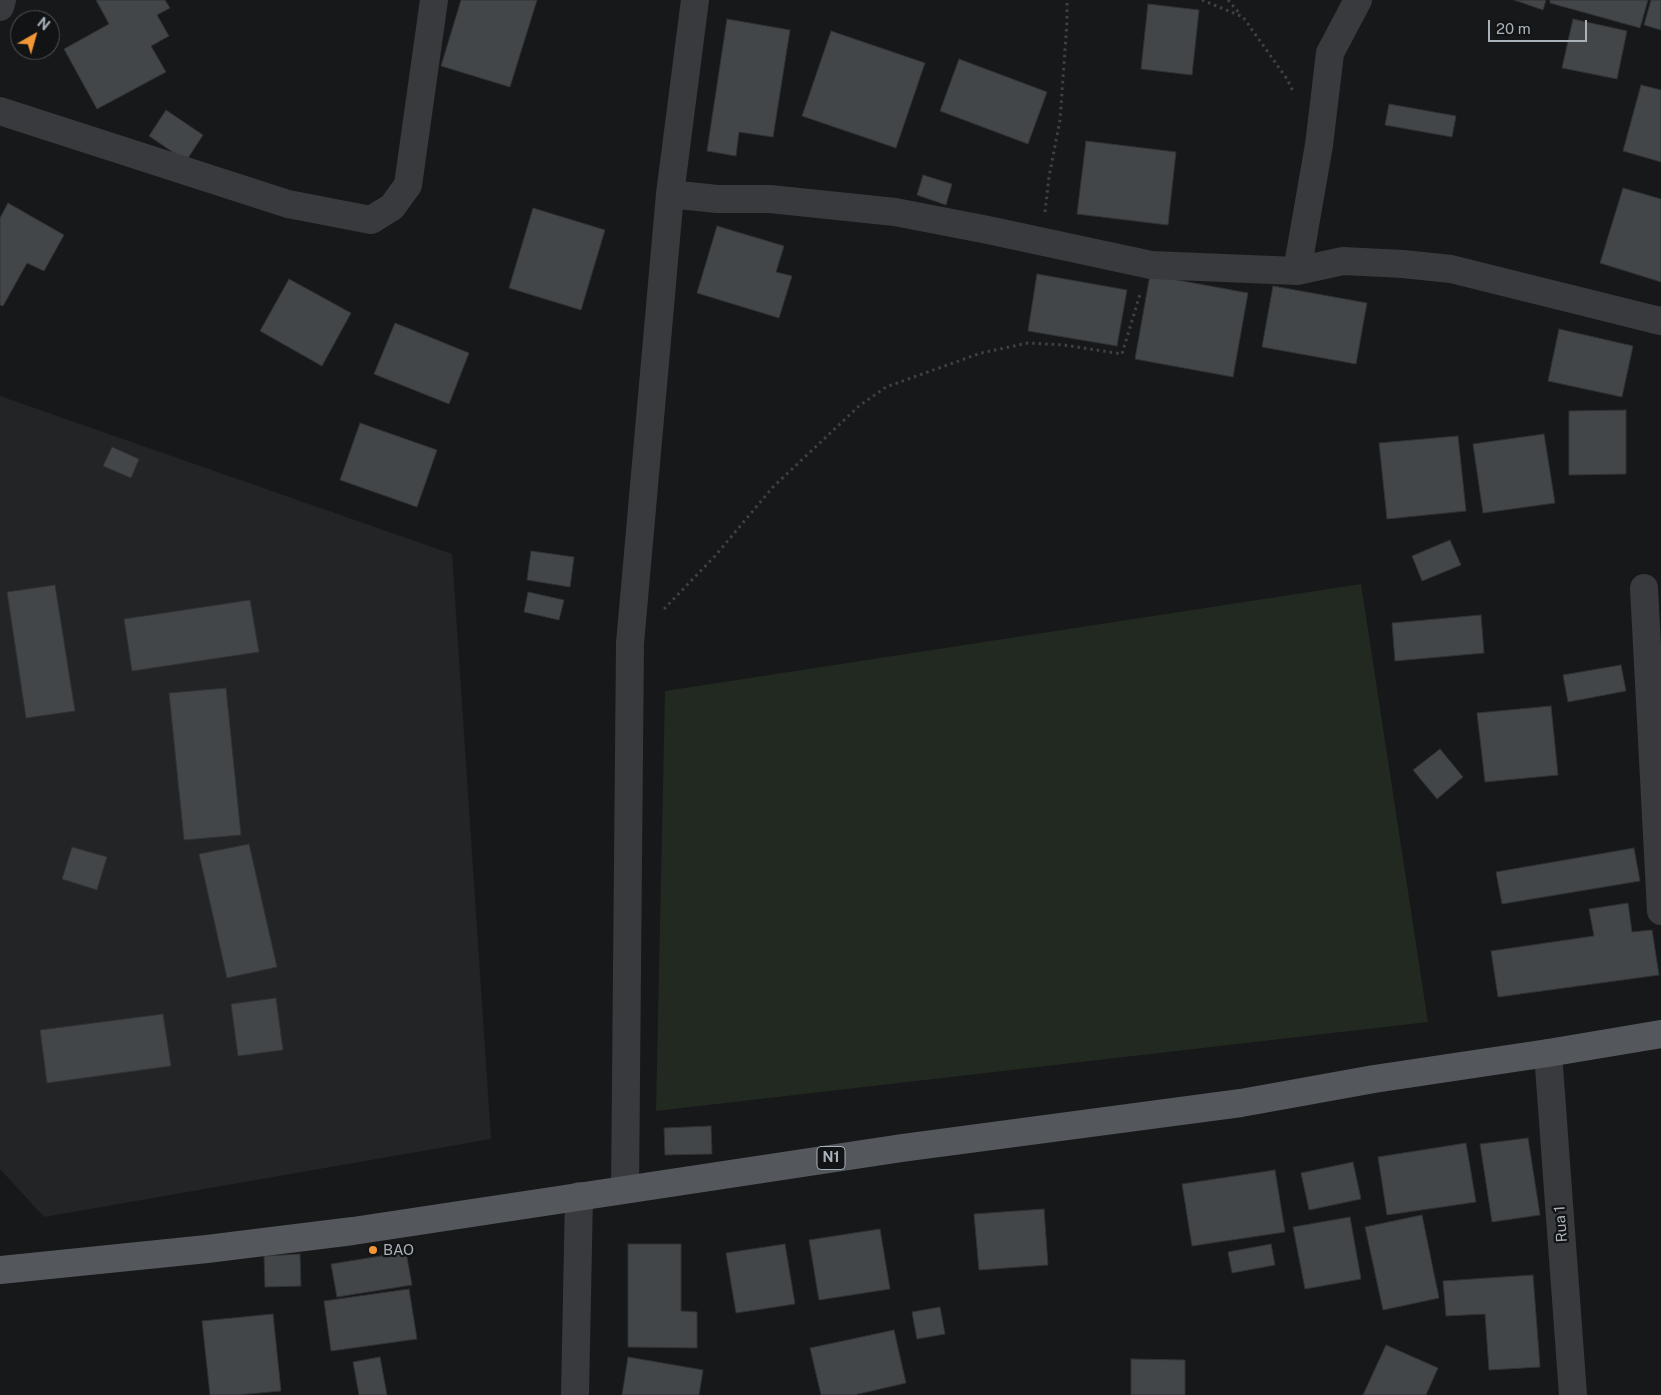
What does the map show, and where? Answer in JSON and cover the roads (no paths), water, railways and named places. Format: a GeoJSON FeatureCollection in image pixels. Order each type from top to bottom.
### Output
{"type":"FeatureCollection","features":[{"type":"Feature","properties":{"kind":"main road","name":"N1"},"geometry":{"type":"LineString","coordinates":[[0,1270],[207,1249],[353,1231],[902,1148],[1241,1103],[1374,1079],[1661,1034]]}},
{"type":"Feature","properties":{"kind":"street"},"geometry":{"type":"LineString","coordinates":[[0,7],[2,0]]}},
{"type":"Feature","properties":{"kind":"street"},"geometry":{"type":"LineString","coordinates":[[0,111],[288,204],[371,220],[392,207],[408,185],[434,0]]}},
{"type":"Feature","properties":{"kind":"street"},"geometry":{"type":"LineString","coordinates":[[625,1189],[630,642],[670,194],[695,0]]}},
{"type":"Feature","properties":{"kind":"street"},"geometry":{"type":"LineString","coordinates":[[1297,271],[1319,145],[1330,53],[1358,0]]}},
{"type":"Feature","properties":{"kind":"street"},"geometry":{"type":"LineString","coordinates":[[670,194],[717,199],[770,199],[895,212],[1151,265],[1297,271],[1343,262],[1403,264],[1451,269],[1661,321]]}},
{"type":"Feature","properties":{"kind":"street"},"geometry":{"type":"LineString","coordinates":[[1644,588],[1661,911]]}},
{"type":"Feature","properties":{"kind":"street","name":"Rua 1"},"geometry":{"type":"LineString","coordinates":[[1548,1053],[1573,1395]]}},
{"type":"Feature","properties":{"kind":"street"},"geometry":{"type":"LineString","coordinates":[[575,1395],[579,1196]]}},
{"type":"Feature","properties":{"kind":"place","name":"BAO"},"geometry":{"type":"Point","coordinates":[373,1250]}}]}
